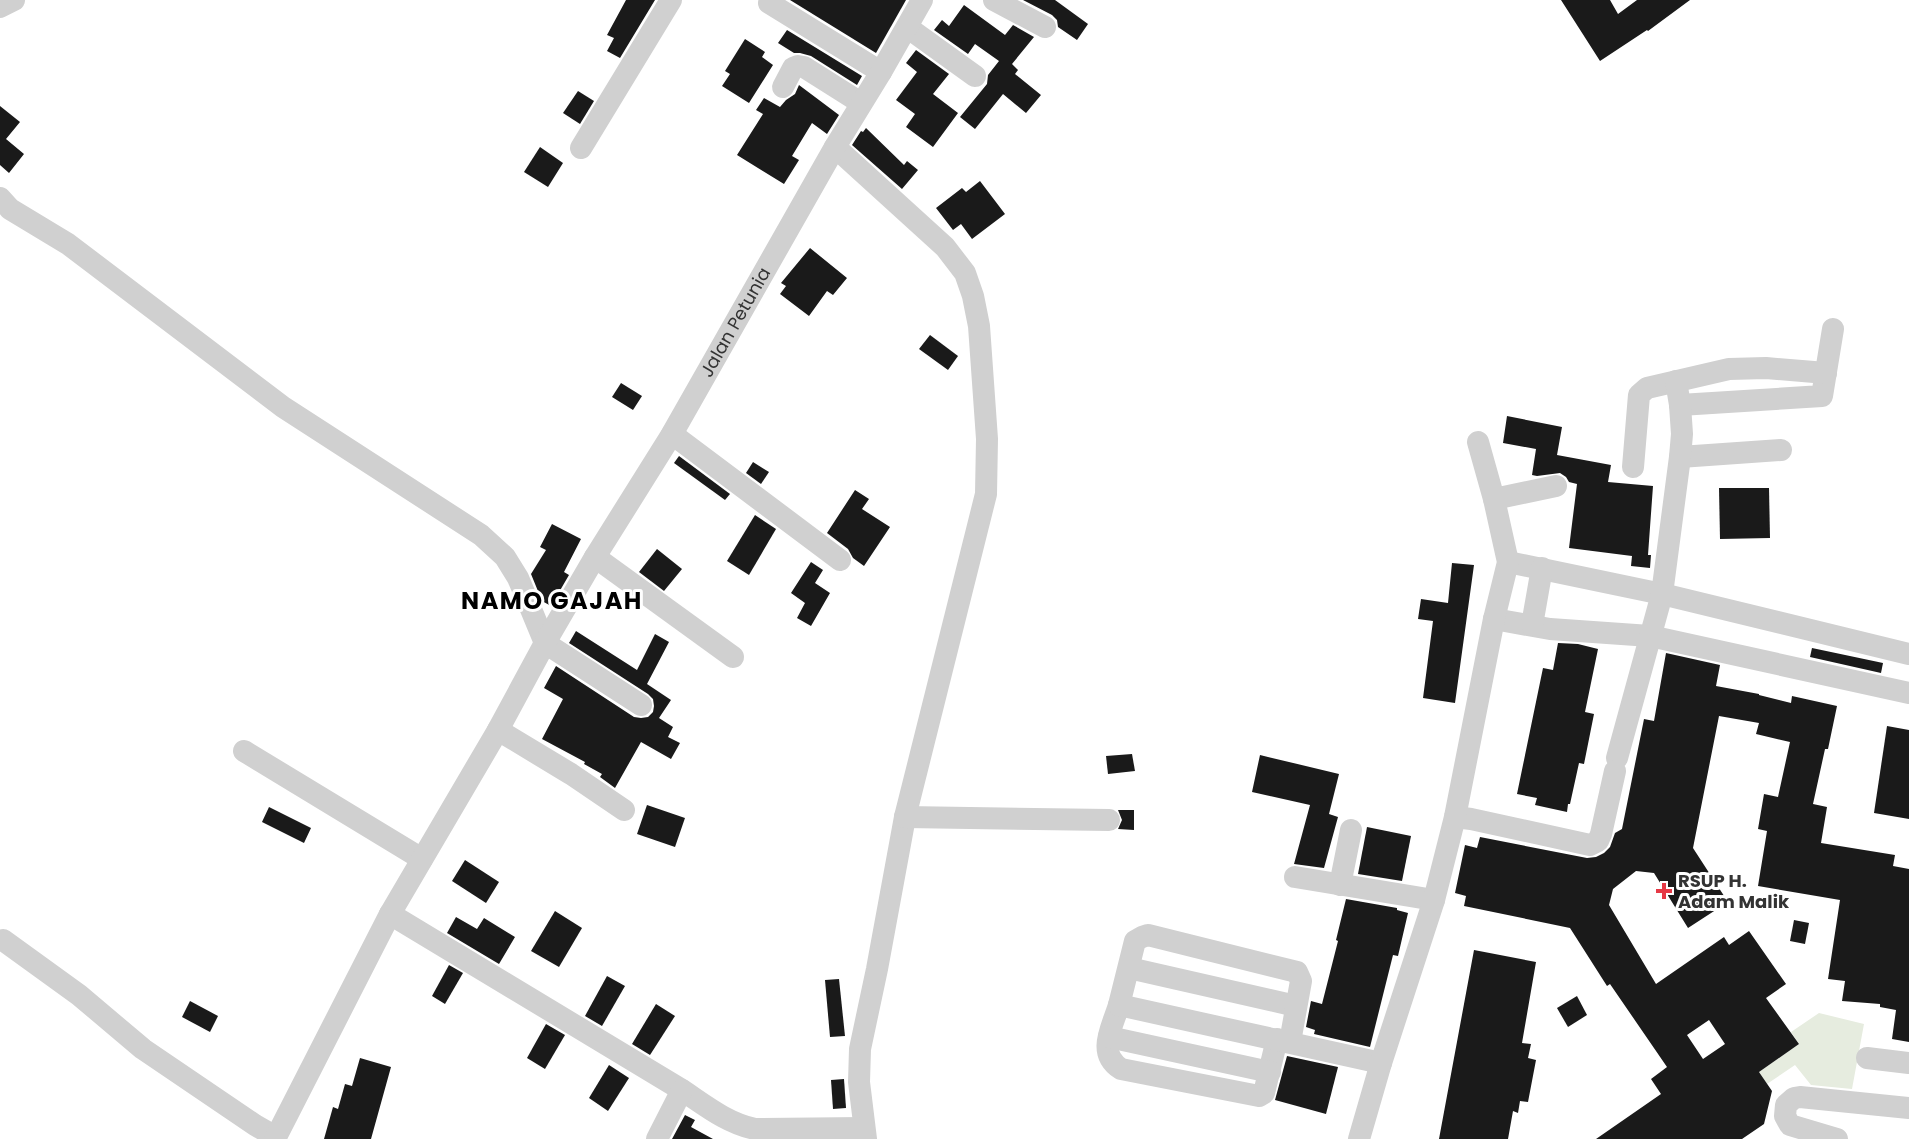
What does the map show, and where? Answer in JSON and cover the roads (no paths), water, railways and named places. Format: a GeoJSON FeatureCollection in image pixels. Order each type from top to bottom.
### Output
{"type":"FeatureCollection","features":[{"type":"Feature","properties":{"kind":"street"},"geometry":{"type":"LineString","coordinates":[[0,7],[14,0]]}},
{"type":"Feature","properties":{"kind":"street"},"geometry":{"type":"LineString","coordinates":[[581,148],[671,0]]}},
{"type":"Feature","properties":{"kind":"street","name":"Jalan Petunia"},"geometry":{"type":"LineString","coordinates":[[276,1138],[390,914],[498,730],[544,643],[672,434],[922,0]]}},
{"type":"Feature","properties":{"kind":"street"},"geometry":{"type":"LineString","coordinates":[[994,0],[1045,27]]}},
{"type":"Feature","properties":{"kind":"street"},"geometry":{"type":"LineString","coordinates":[[769,3],[881,72]]}},
{"type":"Feature","properties":{"kind":"street"},"geometry":{"type":"LineString","coordinates":[[907,27],[975,76]]}},
{"type":"Feature","properties":{"kind":"street"},"geometry":{"type":"LineString","coordinates":[[783,87],[793,68],[804,67],[861,103]]}},
{"type":"Feature","properties":{"kind":"street"},"geometry":{"type":"LineString","coordinates":[[390,914],[741,1126],[755,1129],[865,1134],[859,1082],[860,1048],[905,817],[986,494],[987,439],[979,326],[965,273],[945,247],[836,147]]}},
{"type":"Feature","properties":{"kind":"street"},"geometry":{"type":"LineString","coordinates":[[0,198],[10,209],[68,244],[283,407],[481,535],[505,556],[518,578],[544,643],[640,705]]}},
{"type":"Feature","properties":{"kind":"street"},"geometry":{"type":"LineString","coordinates":[[1680,405],[1822,396],[1833,329]]}},
{"type":"Feature","properties":{"kind":"street"},"geometry":{"type":"LineString","coordinates":[[1633,467],[1639,395],[1647,388],[1729,369],[1766,368],[1826,373]]}},
{"type":"Feature","properties":{"kind":"street"},"geometry":{"type":"LineString","coordinates":[[1455,817],[1590,845],[1598,841],[1616,764],[1662,594],[1682,434],[1676,381]]}},
{"type":"Feature","properties":{"kind":"street"},"geometry":{"type":"LineString","coordinates":[[672,434],[840,560]]}},
{"type":"Feature","properties":{"kind":"street"},"geometry":{"type":"LineString","coordinates":[[1359,1139],[1381,1062],[1434,900],[1455,817],[1494,619],[1508,562],[1478,442]]}},
{"type":"Feature","properties":{"kind":"street"},"geometry":{"type":"LineString","coordinates":[[1680,457],[1781,450]]}},
{"type":"Feature","properties":{"kind":"street"},"geometry":{"type":"LineString","coordinates":[[1494,500],[1556,486]]}},
{"type":"Feature","properties":{"kind":"street"},"geometry":{"type":"LineString","coordinates":[[595,557],[733,657]]}},
{"type":"Feature","properties":{"kind":"street"},"geometry":{"type":"LineString","coordinates":[[1508,562],[1662,594],[1909,654]]}},
{"type":"Feature","properties":{"kind":"street"},"geometry":{"type":"LineString","coordinates":[[1532,625],[1542,568]]}},
{"type":"Feature","properties":{"kind":"street"},"geometry":{"type":"LineString","coordinates":[[1494,619],[1550,629],[1650,636],[1909,693]]}},
{"type":"Feature","properties":{"kind":"street"},"geometry":{"type":"LineString","coordinates":[[498,730],[571,774],[624,810]]}},
{"type":"Feature","properties":{"kind":"street"},"geometry":{"type":"LineString","coordinates":[[244,750],[422,859]]}},
{"type":"Feature","properties":{"kind":"street"},"geometry":{"type":"LineString","coordinates":[[905,817],[1109,820]]}},
{"type":"Feature","properties":{"kind":"street"},"geometry":{"type":"LineString","coordinates":[[1340,885],[1351,830]]}},
{"type":"Feature","properties":{"kind":"street"},"geometry":{"type":"LineString","coordinates":[[1295,877],[1434,900]]}},
{"type":"Feature","properties":{"kind":"street"},"geometry":{"type":"LineString","coordinates":[[1148,935],[1297,972],[1301,981],[1296,1006],[1270,1072],[1109,1037],[1119,1005],[1135,941],[1148,935]]}},
{"type":"Feature","properties":{"kind":"street"},"geometry":{"type":"LineString","coordinates":[[3,940],[79,995],[143,1049],[276,1138]]}},
{"type":"Feature","properties":{"kind":"street"},"geometry":{"type":"LineString","coordinates":[[1129,968],[1296,1006]]}},
{"type":"Feature","properties":{"kind":"street"},"geometry":{"type":"LineString","coordinates":[[1119,1005],[1381,1062]]}},
{"type":"Feature","properties":{"kind":"street"},"geometry":{"type":"LineString","coordinates":[[1867,1058],[1909,1063]]}},
{"type":"Feature","properties":{"kind":"street"},"geometry":{"type":"LineString","coordinates":[[657,1139],[682,1090]]}},
{"type":"Feature","properties":{"kind":"street"},"geometry":{"type":"LineString","coordinates":[[1837,1139],[1790,1125],[1785,1116],[1786,1105],[1794,1098],[1800,1097],[1909,1108]]}},
{"type":"Feature","properties":{"kind":"place","name":"RSUP H. Adam Malik"},"geometry":{"type":"Point","coordinates":[1664,891]}},
{"type":"Feature","properties":{"kind":"district","name":"NAMO GAJAH"},"geometry":{"type":"Point","coordinates":[552,601]}}]}
